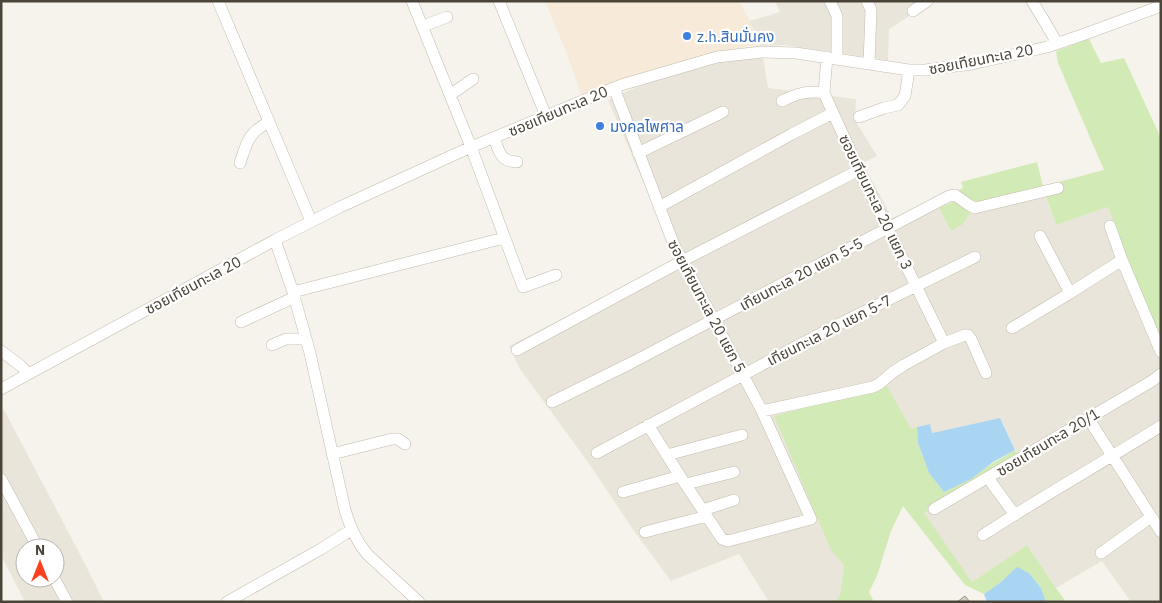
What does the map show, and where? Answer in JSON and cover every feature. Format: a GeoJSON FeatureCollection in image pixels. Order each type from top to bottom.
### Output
{"type":"FeatureCollection","features":[{"type":"Feature","properties":{"kind":"street"},"geometry":{"type":"LineString","coordinates":[[218,1],[311,221]]}},
{"type":"Feature","properties":{"kind":"street"},"geometry":{"type":"LineString","coordinates":[[412,1],[471,147],[523,287],[556,275]]}},
{"type":"Feature","properties":{"kind":"street"},"geometry":{"type":"LineString","coordinates":[[499,1],[546,116]]}},
{"type":"Feature","properties":{"kind":"street","name":"ซอยเทียนทะเล 20 แยก 3"},"geometry":{"type":"LineString","coordinates":[[830,1],[838,16],[832,58],[824,94],[944,343]]}},
{"type":"Feature","properties":{"kind":"street"},"geometry":{"type":"LineString","coordinates":[[867,1],[871,10],[869,64]]}},
{"type":"Feature","properties":{"kind":"street"},"geometry":{"type":"LineString","coordinates":[[913,11],[927,1]]}},
{"type":"Feature","properties":{"kind":"street"},"geometry":{"type":"LineString","coordinates":[[1034,2],[1056,43]]}},
{"type":"Feature","properties":{"kind":"street","name":"ซอยเทียนทะเล 20"},"geometry":{"type":"LineString","coordinates":[[3,385],[28,374],[311,221],[471,147],[636,80],[717,57],[762,52],[796,53],[909,70],[925,70],[972,64],[1047,47],[1159,10]]}},
{"type":"Feature","properties":{"kind":"street"},"geometry":{"type":"LineString","coordinates":[[423,26],[446,17]]}},
{"type":"Feature","properties":{"kind":"street"},"geometry":{"type":"LineString","coordinates":[[859,117],[898,105],[905,96],[909,70]]}},
{"type":"Feature","properties":{"kind":"street"},"geometry":{"type":"LineString","coordinates":[[450,94],[473,79]]}},
{"type":"Feature","properties":{"kind":"street","name":"ซอยเทียนทะเล 20 แยก 5"},"geometry":{"type":"LineString","coordinates":[[614,88],[674,245],[762,411],[811,519],[725,541],[717,533],[705,513]]}},
{"type":"Feature","properties":{"kind":"street"},"geometry":{"type":"LineString","coordinates":[[782,101],[795,94],[811,92],[824,94]]}},
{"type":"Feature","properties":{"kind":"street"},"geometry":{"type":"LineString","coordinates":[[638,153],[723,112]]}},
{"type":"Feature","properties":{"kind":"street"},"geometry":{"type":"LineString","coordinates":[[659,207],[833,113]]}},
{"type":"Feature","properties":{"kind":"street"},"geometry":{"type":"LineString","coordinates":[[240,163],[251,135],[258,128],[269,122]]}},
{"type":"Feature","properties":{"kind":"street"},"geometry":{"type":"LineString","coordinates":[[494,138],[502,157],[506,161],[517,162]]}},
{"type":"Feature","properties":{"kind":"street"},"geometry":{"type":"LineString","coordinates":[[517,350],[682,261],[859,170]]}},
{"type":"Feature","properties":{"kind":"street","name":"เทียนทะเล 20 แยก 5-5"},"geometry":{"type":"LineString","coordinates":[[552,402],[631,363],[949,196],[955,195],[975,208],[1058,188]]}},
{"type":"Feature","properties":{"kind":"street"},"geometry":{"type":"LineString","coordinates":[[1110,226],[1122,260],[1161,353]]}},
{"type":"Feature","properties":{"kind":"street"},"geometry":{"type":"LineString","coordinates":[[1040,236],[1070,293]]}},
{"type":"Feature","properties":{"kind":"street"},"geometry":{"type":"LineString","coordinates":[[241,322],[294,294],[504,238]]}},
{"type":"Feature","properties":{"kind":"street"},"geometry":{"type":"LineString","coordinates":[[275,240],[294,294],[306,339],[351,530],[367,554],[419,602]]}},
{"type":"Feature","properties":{"kind":"street","name":"เทียนทะเล 20 แยก 5-7"},"geometry":{"type":"LineString","coordinates":[[597,453],[742,374],[975,257]]}},
{"type":"Feature","properties":{"kind":"street"},"geometry":{"type":"LineString","coordinates":[[1012,328],[1122,260]]}},
{"type":"Feature","properties":{"kind":"street"},"geometry":{"type":"LineString","coordinates":[[762,411],[873,387],[904,365],[961,335],[968,335],[971,339],[986,373]]}},
{"type":"Feature","properties":{"kind":"street"},"geometry":{"type":"LineString","coordinates":[[272,345],[286,339],[306,339]]}},
{"type":"Feature","properties":{"kind":"street"},"geometry":{"type":"LineString","coordinates":[[1,351],[21,366],[28,374]]}},
{"type":"Feature","properties":{"kind":"street","name":"ซอยเทียนทะล 20/1"},"geometry":{"type":"LineString","coordinates":[[934,509],[1161,374]]}},
{"type":"Feature","properties":{"kind":"street"},"geometry":{"type":"LineString","coordinates":[[1088,418],[1161,532]]}},
{"type":"Feature","properties":{"kind":"street"},"geometry":{"type":"LineString","coordinates":[[648,425],[705,513]]}},
{"type":"Feature","properties":{"kind":"street"},"geometry":{"type":"LineString","coordinates":[[983,536],[1161,426]]}},
{"type":"Feature","properties":{"kind":"street"},"geometry":{"type":"LineString","coordinates":[[667,456],[742,435]]}},
{"type":"Feature","properties":{"kind":"street"},"geometry":{"type":"LineString","coordinates":[[332,454],[392,439],[405,444]]}},
{"type":"Feature","properties":{"kind":"street"},"geometry":{"type":"LineString","coordinates":[[623,492],[734,472]]}},
{"type":"Feature","properties":{"kind":"street"},"geometry":{"type":"LineString","coordinates":[[988,478],[1015,515]]}},
{"type":"Feature","properties":{"kind":"street"},"geometry":{"type":"LineString","coordinates":[[1,479],[33,538]]}},
{"type":"Feature","properties":{"kind":"street"},"geometry":{"type":"LineString","coordinates":[[645,532],[705,513],[734,500]]}},
{"type":"Feature","properties":{"kind":"street"},"geometry":{"type":"LineString","coordinates":[[1101,553],[1151,517]]}},
{"type":"Feature","properties":{"kind":"street"},"geometry":{"type":"LineString","coordinates":[[227,602],[351,530]]}},
{"type":"Feature","properties":{"kind":"street"},"geometry":{"type":"LineString","coordinates":[[59,588],[67,602]]}},
{"type":"Feature","properties":{"kind":"shaded area"},"geometry":{"type":"Polygon","coordinates":[[[545,1],[739,1],[750,21],[760,46],[749,46],[669,68],[582,97],[545,1]]]}},
{"type":"Feature","properties":{"kind":"shaded area"},"geometry":{"type":"Polygon","coordinates":[[[775,1],[933,1],[889,29],[888,60],[784,45],[760,46],[750,21],[780,12],[775,1]]]}},
{"type":"Feature","properties":{"kind":"shaded area"},"geometry":{"type":"Polygon","coordinates":[[[763,57],[768,88],[856,99],[855,120],[877,156],[863,163],[892,218],[935,200],[951,231],[971,211],[1045,195],[1056,225],[1108,207],[1157,333],[1161,337],[1161,375],[1018,455],[1000,418],[932,433],[930,424],[911,429],[831,549],[844,565],[840,595],[835,602],[769,602],[739,554],[671,581],[520,369],[509,346],[677,260],[608,100],[644,84],[717,62],[763,57]]]}},
{"type":"Feature","properties":{"kind":"shaded area"},"geometry":{"type":"Polygon","coordinates":[[[1161,376],[1161,602],[1131,602],[1102,561],[1056,588],[1027,545],[972,582],[923,513],[1079,428],[1161,376]]]}},
{"type":"Feature","properties":{"kind":"shaded area"},"geometry":{"type":"Polygon","coordinates":[[[4,410],[104,602],[25,602],[18,588],[65,588],[65,538],[15,538],[15,582],[1,555],[1,411],[4,410]]]}},
{"type":"Feature","properties":{"kind":"green space"},"geometry":{"type":"Polygon","coordinates":[[[1089,39],[1101,63],[1124,58],[1161,138],[1161,337],[1157,333],[1108,207],[1056,225],[1043,188],[971,211],[963,224],[951,231],[939,208],[957,200],[954,192],[963,188],[961,182],[1037,162],[1043,186],[1104,170],[1058,63],[1056,51],[1089,39]]]}},
{"type":"Feature","properties":{"kind":"green space"},"geometry":{"type":"Polygon","coordinates":[[[887,386],[911,429],[917,427],[918,443],[929,473],[944,492],[1015,450],[1018,455],[924,513],[972,582],[1027,545],[1066,602],[1046,602],[1041,588],[1029,573],[1017,568],[984,594],[965,585],[903,506],[891,531],[877,576],[869,592],[874,602],[835,602],[840,595],[844,565],[831,550],[774,416],[887,386]]]}},
{"type":"Feature","properties":{"kind":"water"},"geometry":{"type":"Polygon","coordinates":[[[1000,418],[1015,450],[993,462],[971,479],[944,492],[929,473],[918,443],[917,427],[930,424],[932,433],[1000,418]]]}},
{"type":"Feature","properties":{"kind":"water"},"geometry":{"type":"Polygon","coordinates":[[[1017,567],[1029,573],[1041,588],[1046,602],[987,602],[984,594],[1017,567]]]}},
{"type":"Feature","properties":{"kind":"building"},"geometry":{"type":"Polygon","coordinates":[[[965,596],[970,602],[957,602],[965,596]]]}},
{"type":"Feature","properties":{"kind":"place","name":"z.h.สินมั่นคง"},"geometry":{"type":"Point","coordinates":[687,36]}},
{"type":"Feature","properties":{"kind":"place","name":"มงคลไพศาล"},"geometry":{"type":"Point","coordinates":[600,126]}}]}
